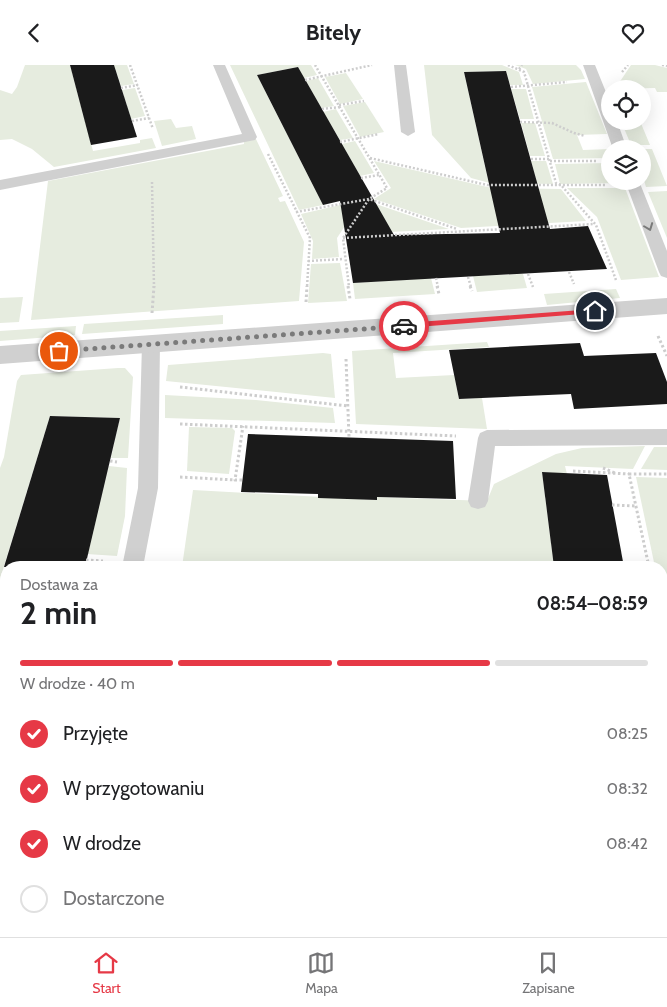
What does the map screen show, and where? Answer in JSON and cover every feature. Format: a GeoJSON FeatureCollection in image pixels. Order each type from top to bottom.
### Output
{"type":"FeatureCollection","features":[{"type":"Feature","properties":{"kind":"street"},"geometry":{"type":"LineString","coordinates":[[0,355],[667,306]]}},
{"type":"Feature","properties":{"kind":"lane"},"geometry":{"type":"LineString","coordinates":[[0,185],[250,137],[219,65]]}},
{"type":"Feature","properties":{"kind":"lane"},"geometry":{"type":"LineString","coordinates":[[400,65],[408,132]]}},
{"type":"Feature","properties":{"kind":"lane"},"geometry":{"type":"LineString","coordinates":[[589,65],[601,96]]}},
{"type":"Feature","properties":{"kind":"lane"},"geometry":{"type":"LineString","coordinates":[[636,190],[667,272]]}},
{"type":"Feature","properties":{"kind":"lane"},"geometry":{"type":"LineString","coordinates":[[133,561],[148,488],[151,344]]}},
{"type":"Feature","properties":{"kind":"lane"},"geometry":{"type":"LineString","coordinates":[[478,501],[487,438],[667,437]]}},
{"type":"Feature","properties":{"kind":"path"},"geometry":{"type":"LineString","coordinates":[[130,65],[155,135]]}},
{"type":"Feature","properties":{"kind":"path"},"geometry":{"type":"LineString","coordinates":[[296,212],[369,199],[386,188],[315,65]]}},
{"type":"Feature","properties":{"kind":"path"},"geometry":{"type":"LineString","coordinates":[[305,80],[372,65]]}},
{"type":"Feature","properties":{"kind":"path"},"geometry":{"type":"LineString","coordinates":[[508,65],[524,73],[556,183],[561,185],[595,224],[618,285]]}},
{"type":"Feature","properties":{"kind":"path"},"geometry":{"type":"LineString","coordinates":[[519,69],[522,65]]}},
{"type":"Feature","properties":{"kind":"path"},"geometry":{"type":"LineString","coordinates":[[662,65],[667,66]]}},
{"type":"Feature","properties":{"kind":"path"},"geometry":{"type":"LineString","coordinates":[[510,87],[595,80]]}},
{"type":"Feature","properties":{"kind":"path"},"geometry":{"type":"LineString","coordinates":[[121,88],[138,85]]}},
{"type":"Feature","properties":{"kind":"path"},"geometry":{"type":"LineString","coordinates":[[322,109],[364,101]]}},
{"type":"Feature","properties":{"kind":"path"},"geometry":{"type":"LineString","coordinates":[[132,121],[149,118]]}},
{"type":"Feature","properties":{"kind":"path"},"geometry":{"type":"LineString","coordinates":[[520,122],[538,121],[555,124],[580,136]]}},
{"type":"Feature","properties":{"kind":"path"},"geometry":{"type":"LineString","coordinates":[[340,142],[384,133]]}},
{"type":"Feature","properties":{"kind":"path"},"geometry":{"type":"LineString","coordinates":[[265,148],[310,238],[306,306],[307,333]]}},
{"type":"Feature","properties":{"kind":"path"},"geometry":{"type":"LineString","coordinates":[[152,156],[154,291],[152,316]]}},
{"type":"Feature","properties":{"kind":"path"},"geometry":{"type":"LineString","coordinates":[[370,158],[487,185],[601,184]]}},
{"type":"Feature","properties":{"kind":"path"},"geometry":{"type":"LineString","coordinates":[[530,159],[601,161]]}},
{"type":"Feature","properties":{"kind":"path"},"geometry":{"type":"LineString","coordinates":[[361,178],[379,175]]}},
{"type":"Feature","properties":{"kind":"path"},"geometry":{"type":"LineString","coordinates":[[369,199],[460,230]]}},
{"type":"Feature","properties":{"kind":"path"},"geometry":{"type":"LineString","coordinates":[[350,303],[343,238],[369,199]]}},
{"type":"Feature","properties":{"kind":"path"},"geometry":{"type":"LineString","coordinates":[[343,238],[595,224]]}},
{"type":"Feature","properties":{"kind":"path"},"geometry":{"type":"LineString","coordinates":[[308,261],[344,259]]}},
{"type":"Feature","properties":{"kind":"path"},"geometry":{"type":"LineString","coordinates":[[569,272],[575,287]]}},
{"type":"Feature","properties":{"kind":"path"},"geometry":{"type":"LineString","coordinates":[[528,274],[534,290]]}},
{"type":"Feature","properties":{"kind":"path"},"geometry":{"type":"LineString","coordinates":[[468,277],[472,294]]}},
{"type":"Feature","properties":{"kind":"path"},"geometry":{"type":"LineString","coordinates":[[436,278],[440,297]]}},
{"type":"Feature","properties":{"kind":"path"},"geometry":{"type":"LineString","coordinates":[[657,334],[667,356]]}},
{"type":"Feature","properties":{"kind":"path"},"geometry":{"type":"LineString","coordinates":[[346,356],[349,437]]}},
{"type":"Feature","properties":{"kind":"path"},"geometry":{"type":"LineString","coordinates":[[150,384],[348,406]]}},
{"type":"Feature","properties":{"kind":"path"},"geometry":{"type":"LineString","coordinates":[[150,423],[348,430],[487,438]]}},
{"type":"Feature","properties":{"kind":"path"},"geometry":{"type":"LineString","coordinates":[[235,480],[243,426]]}},
{"type":"Feature","properties":{"kind":"path"},"geometry":{"type":"LineString","coordinates":[[574,471],[667,475]]}},
{"type":"Feature","properties":{"kind":"path"},"geometry":{"type":"LineString","coordinates":[[630,474],[648,561]]}},
{"type":"Feature","properties":{"kind":"path"},"geometry":{"type":"LineString","coordinates":[[148,476],[242,480]]}},
{"type":"Feature","properties":{"kind":"path"},"geometry":{"type":"LineString","coordinates":[[612,505],[636,506]]}},
{"type":"Feature","properties":{"kind":"shaded area"},"geometry":{"type":"Polygon","coordinates":[[[25,65],[70,65],[93,151],[140,143],[140,140],[152,138],[156,148],[54,167],[32,149],[12,139],[0,140],[0,90],[12,94],[17,87],[25,65]]]}},
{"type":"Feature","properties":{"kind":"shaded area"},"geometry":{"type":"Polygon","coordinates":[[[114,65],[127,65],[134,84],[121,86],[114,65]]]}},
{"type":"Feature","properties":{"kind":"shaded area"},"geometry":{"type":"Polygon","coordinates":[[[230,65],[311,65],[317,75],[304,78],[298,67],[257,75],[323,205],[299,210],[230,65]]]}},
{"type":"Feature","properties":{"kind":"shaded area"},"geometry":{"type":"Polygon","coordinates":[[[424,65],[502,65],[519,72],[523,85],[510,85],[506,71],[464,72],[488,180],[536,180],[531,161],[546,161],[553,184],[490,183],[471,178],[432,135],[424,65]]]}},
{"type":"Feature","properties":{"kind":"shaded area"},"geometry":{"type":"Polygon","coordinates":[[[515,65],[576,65],[581,70],[585,79],[533,84],[526,69],[515,65]]]}},
{"type":"Feature","properties":{"kind":"shaded area"},"geometry":{"type":"Polygon","coordinates":[[[631,65],[655,65],[667,68],[667,92],[657,92],[655,88],[651,88],[651,80],[621,80],[631,65]]]}},
{"type":"Feature","properties":{"kind":"shaded area"},"geometry":{"type":"Polygon","coordinates":[[[346,73],[363,99],[340,104],[325,77],[346,73]]]}},
{"type":"Feature","properties":{"kind":"shaded area"},"geometry":{"type":"Polygon","coordinates":[[[318,78],[334,106],[321,108],[306,81],[318,78]]]}},
{"type":"Feature","properties":{"kind":"shaded area"},"geometry":{"type":"Polygon","coordinates":[[[586,82],[601,119],[601,130],[605,130],[607,134],[577,135],[583,150],[601,149],[601,158],[553,159],[532,87],[586,82]]]}},
{"type":"Feature","properties":{"kind":"shaded area"},"geometry":{"type":"Polygon","coordinates":[[[135,88],[145,116],[131,119],[122,90],[135,88]]]}},
{"type":"Feature","properties":{"kind":"shaded area"},"geometry":{"type":"Polygon","coordinates":[[[511,89],[526,89],[534,119],[520,119],[511,89]]]}},
{"type":"Feature","properties":{"kind":"shaded area"},"geometry":{"type":"Polygon","coordinates":[[[365,102],[384,132],[360,137],[343,106],[365,102]]]}},
{"type":"Feature","properties":{"kind":"shaded area"},"geometry":{"type":"Polygon","coordinates":[[[336,109],[353,138],[340,140],[323,112],[336,109]]]}},
{"type":"Feature","properties":{"kind":"shaded area"},"geometry":{"type":"Polygon","coordinates":[[[171,119],[176,128],[192,126],[196,139],[162,146],[154,121],[171,119]]]}},
{"type":"Feature","properties":{"kind":"shaded area"},"geometry":{"type":"Polygon","coordinates":[[[521,123],[535,123],[545,156],[530,156],[521,123]]]}},
{"type":"Feature","properties":{"kind":"shaded area"},"geometry":{"type":"Polygon","coordinates":[[[625,130],[644,130],[648,140],[629,140],[625,130]]]}},
{"type":"Feature","properties":{"kind":"shaded area"},"geometry":{"type":"Polygon","coordinates":[[[255,137],[283,196],[278,198],[280,202],[285,201],[304,242],[299,301],[31,320],[48,181],[244,144],[244,139],[255,137]]]}},
{"type":"Feature","properties":{"kind":"shaded area"},"geometry":{"type":"Polygon","coordinates":[[[355,141],[374,173],[360,176],[342,144],[355,141]]]}},
{"type":"Feature","properties":{"kind":"shaded area"},"geometry":{"type":"Polygon","coordinates":[[[651,149],[652,149],[667,186],[651,187],[651,149]]]}},
{"type":"Feature","properties":{"kind":"shaded area"},"geometry":{"type":"Polygon","coordinates":[[[374,161],[492,188],[561,189],[586,221],[461,228],[374,199],[391,188],[374,161]]]}},
{"type":"Feature","properties":{"kind":"shaded area"},"geometry":{"type":"Polygon","coordinates":[[[601,163],[601,183],[560,184],[555,164],[601,163]]]}},
{"type":"Feature","properties":{"kind":"shaded area"},"geometry":{"type":"Polygon","coordinates":[[[567,188],[626,190],[659,277],[621,280],[597,217],[567,188]]]}},
{"type":"Feature","properties":{"kind":"shaded area"},"geometry":{"type":"Polygon","coordinates":[[[667,191],[667,238],[648,192],[667,191]]]}},
{"type":"Feature","properties":{"kind":"shaded area"},"geometry":{"type":"Polygon","coordinates":[[[362,200],[337,238],[339,257],[312,259],[313,241],[301,214],[362,200]]]}},
{"type":"Feature","properties":{"kind":"shaded area"},"geometry":{"type":"Polygon","coordinates":[[[370,202],[449,229],[351,234],[370,202]]]}},
{"type":"Feature","properties":{"kind":"shaded area"},"geometry":{"type":"Polygon","coordinates":[[[340,263],[347,301],[308,303],[311,264],[340,263]]]}},
{"type":"Feature","properties":{"kind":"shaded area"},"geometry":{"type":"Polygon","coordinates":[[[523,274],[527,288],[477,292],[473,276],[523,274]]]}},
{"type":"Feature","properties":{"kind":"shaded area"},"geometry":{"type":"Polygon","coordinates":[[[431,278],[435,294],[355,299],[353,283],[431,278]]]}},
{"type":"Feature","properties":{"kind":"shaded area"},"geometry":{"type":"Polygon","coordinates":[[[616,289],[620,298],[547,305],[544,294],[616,289]]]}},
{"type":"Feature","properties":{"kind":"shaded area"},"geometry":{"type":"Polygon","coordinates":[[[23,297],[19,322],[0,323],[0,298],[23,297]]]}},
{"type":"Feature","properties":{"kind":"shaded area"},"geometry":{"type":"Polygon","coordinates":[[[223,315],[223,324],[82,334],[84,324],[223,315]]]}},
{"type":"Feature","properties":{"kind":"shaded area"},"geometry":{"type":"Polygon","coordinates":[[[76,326],[75,335],[0,341],[0,331],[76,326]]]}},
{"type":"Feature","properties":{"kind":"shaded area"},"geometry":{"type":"Polygon","coordinates":[[[487,342],[489,347],[393,353],[396,378],[454,375],[459,399],[482,398],[487,429],[356,424],[352,351],[487,342]]]}},
{"type":"Feature","properties":{"kind":"shaded area"},"geometry":{"type":"Polygon","coordinates":[[[323,353],[331,354],[335,398],[166,381],[168,365],[323,353]]]}},
{"type":"Feature","properties":{"kind":"shaded area"},"geometry":{"type":"Polygon","coordinates":[[[125,368],[133,377],[128,458],[111,458],[120,418],[50,416],[6,561],[0,561],[0,468],[4,457],[17,381],[21,375],[125,368]]]}},
{"type":"Feature","properties":{"kind":"shaded area"},"geometry":{"type":"Polygon","coordinates":[[[165,395],[256,400],[333,408],[335,423],[165,418],[165,395]]]}},
{"type":"Feature","properties":{"kind":"shaded area"},"geometry":{"type":"Polygon","coordinates":[[[189,427],[232,428],[235,431],[229,474],[187,471],[189,427]]]}},
{"type":"Feature","properties":{"kind":"shaded area"},"geometry":{"type":"Polygon","coordinates":[[[645,446],[633,469],[565,466],[567,474],[542,472],[553,561],[183,561],[193,490],[377,500],[377,497],[487,501],[494,484],[556,454],[582,448],[645,446]]]}},
{"type":"Feature","properties":{"kind":"shaded area"},"geometry":{"type":"Polygon","coordinates":[[[654,447],[667,447],[667,470],[641,469],[654,447]]]}},
{"type":"Feature","properties":{"kind":"shaded area"},"geometry":{"type":"Polygon","coordinates":[[[109,466],[127,468],[125,516],[117,556],[87,554],[109,466]]]}},
{"type":"Feature","properties":{"kind":"shaded area"},"geometry":{"type":"Polygon","coordinates":[[[636,477],[667,478],[667,561],[654,561],[636,477]]]}},
{"type":"Feature","properties":{"kind":"building"},"geometry":{"type":"Polygon","coordinates":[[[70,65],[114,65],[137,137],[91,145],[70,65]]]}},
{"type":"Feature","properties":{"kind":"building"},"geometry":{"type":"Polygon","coordinates":[[[298,67],[394,235],[500,233],[464,72],[506,71],[550,229],[588,226],[607,269],[353,283],[340,201],[323,205],[257,75],[298,67]]]}},
{"type":"Feature","properties":{"kind":"building"},"geometry":{"type":"Polygon","coordinates":[[[580,343],[584,356],[656,353],[667,382],[667,404],[574,409],[571,394],[459,399],[449,350],[580,343]]]}},
{"type":"Feature","properties":{"kind":"building"},"geometry":{"type":"Polygon","coordinates":[[[50,416],[120,418],[86,561],[6,561],[50,416]]]}},
{"type":"Feature","properties":{"kind":"building"},"geometry":{"type":"Polygon","coordinates":[[[248,434],[453,441],[456,499],[377,497],[377,500],[318,498],[318,494],[241,492],[248,434]]]}},
{"type":"Feature","properties":{"kind":"building"},"geometry":{"type":"Polygon","coordinates":[[[542,472],[607,475],[623,561],[553,561],[542,472]]]}},
{"type":"Feature","properties":{"kind":"way so far"},"geometry":{"type":"LineString","coordinates":[[59,351],[404,326]]}},
{"type":"Feature","properties":{"kind":"route"},"geometry":{"type":"LineString","coordinates":[[404,326],[595,311]]}}]}
